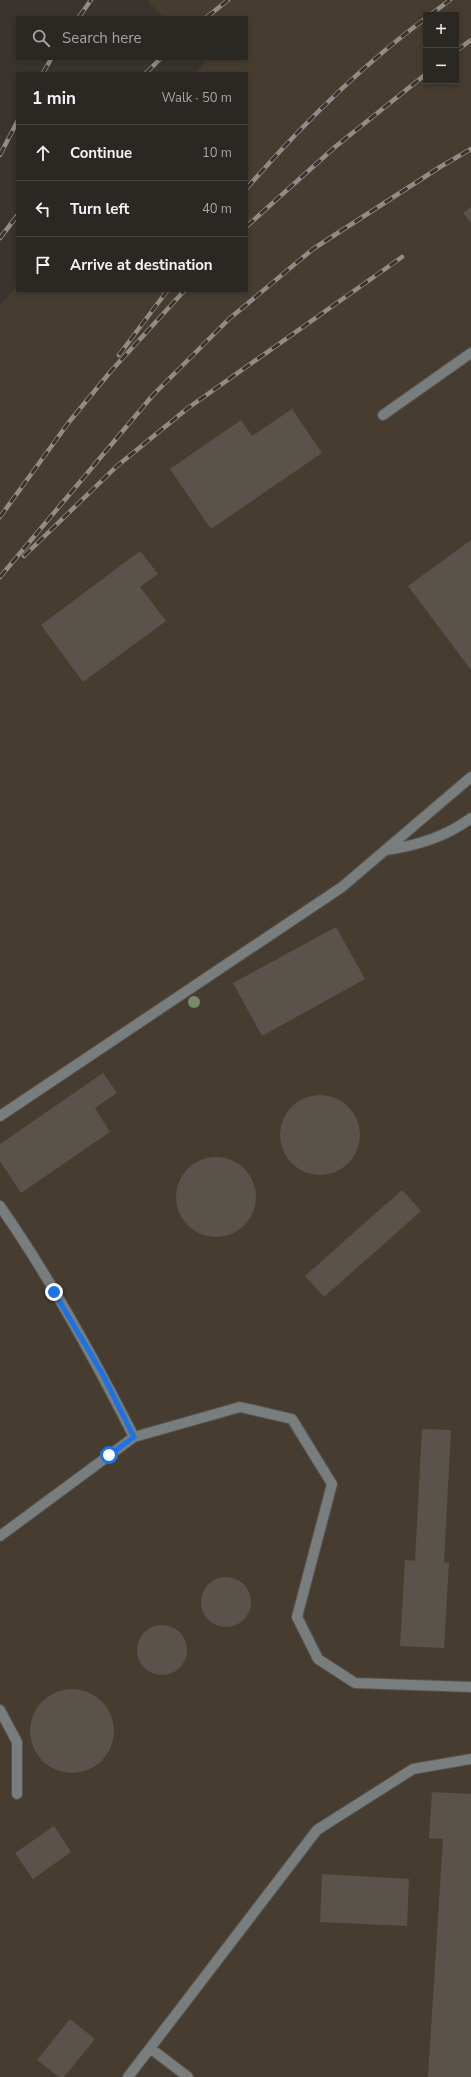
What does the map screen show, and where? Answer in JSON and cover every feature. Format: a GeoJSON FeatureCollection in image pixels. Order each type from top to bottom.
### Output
{"type":"FeatureCollection","features":[{"type":"Feature","properties":{"kind":"lane"},"geometry":{"type":"LineString","coordinates":[[383,415],[471,353]]}},
{"type":"Feature","properties":{"kind":"lane"},"geometry":{"type":"LineString","coordinates":[[0,1116],[342,887],[471,777]]}},
{"type":"Feature","properties":{"kind":"lane"},"geometry":{"type":"LineString","coordinates":[[385,850],[408,847],[438,836],[471,818]]}},
{"type":"Feature","properties":{"kind":"lane"},"geometry":{"type":"LineString","coordinates":[[0,1206],[23,1239],[102,1373],[134,1437]]}},
{"type":"Feature","properties":{"kind":"lane"},"geometry":{"type":"LineString","coordinates":[[0,1536],[134,1437],[240,1407],[292,1420],[332,1484],[297,1617],[318,1659],[355,1683],[471,1687]]}},
{"type":"Feature","properties":{"kind":"lane"},"geometry":{"type":"LineString","coordinates":[[0,1710],[17,1742],[17,1794]]}},
{"type":"Feature","properties":{"kind":"lane"},"geometry":{"type":"LineString","coordinates":[[128,2077],[317,1830],[413,1769],[471,1759]]}},
{"type":"Feature","properties":{"kind":"lane"},"geometry":{"type":"LineString","coordinates":[[150,2048],[188,2077]]}},
{"type":"Feature","properties":{"kind":"shaded area"},"geometry":{"type":"Polygon","coordinates":[[[147,0],[471,0],[471,2077],[0,2077],[0,306],[16,286],[16,292],[248,292],[248,72],[197,72],[205,63],[203,60],[248,60],[248,16],[162,16],[147,0]]]}},
{"type":"Feature","properties":{"kind":"building"},"geometry":{"type":"Polygon","coordinates":[[[471,207],[471,223],[463,213],[471,207]]]}},
{"type":"Feature","properties":{"kind":"building"},"geometry":{"type":"Polygon","coordinates":[[[292,409],[322,453],[211,529],[170,469],[241,420],[252,436],[292,409]]]}},
{"type":"Feature","properties":{"kind":"building"},"geometry":{"type":"Polygon","coordinates":[[[471,540],[471,670],[408,586],[471,540]]]}},
{"type":"Feature","properties":{"kind":"building"},"geometry":{"type":"Polygon","coordinates":[[[140,551],[158,574],[140,587],[166,621],[83,682],[41,625],[140,551]]]}},
{"type":"Feature","properties":{"kind":"building"},"geometry":{"type":"Polygon","coordinates":[[[336,927],[365,979],[262,1036],[233,983],[336,927]]]}},
{"type":"Feature","properties":{"kind":"building"},"geometry":{"type":"Polygon","coordinates":[[[103,1073],[117,1093],[95,1108],[110,1132],[21,1193],[0,1161],[0,1144],[103,1073]]]}},
{"type":"Feature","properties":{"kind":"building"},"geometry":{"type":"Polygon","coordinates":[[[312,1095],[328,1095],[342,1101],[354,1113],[360,1127],[360,1143],[354,1157],[342,1169],[328,1175],[312,1175],[298,1169],[286,1157],[280,1143],[280,1127],[286,1113],[298,1101],[312,1095]]]}},
{"type":"Feature","properties":{"kind":"building"},"geometry":{"type":"Polygon","coordinates":[[[216,1157],[231,1160],[244,1169],[253,1182],[256,1197],[253,1212],[244,1225],[231,1234],[216,1237],[201,1234],[188,1225],[179,1212],[176,1197],[179,1182],[188,1169],[201,1160],[216,1157]]]}},
{"type":"Feature","properties":{"kind":"building"},"geometry":{"type":"Polygon","coordinates":[[[402,1190],[421,1211],[324,1297],[305,1276],[402,1190]]]}},
{"type":"Feature","properties":{"kind":"building"},"geometry":{"type":"Polygon","coordinates":[[[422,1429],[451,1430],[444,1562],[449,1563],[444,1648],[400,1646],[405,1560],[415,1561],[422,1429]]]}},
{"type":"Feature","properties":{"kind":"building"},"geometry":{"type":"Polygon","coordinates":[[[226,1577],[235,1579],[246,1588],[251,1602],[249,1611],[240,1622],[226,1627],[217,1625],[206,1616],[201,1602],[203,1593],[212,1582],[226,1577]]]}},
{"type":"Feature","properties":{"kind":"building"},"geometry":{"type":"Polygon","coordinates":[[[162,1625],[171,1627],[182,1636],[187,1650],[185,1659],[176,1670],[162,1675],[153,1673],[142,1664],[137,1650],[139,1641],[148,1630],[162,1625]]]}},
{"type":"Feature","properties":{"kind":"building"},"geometry":{"type":"Polygon","coordinates":[[[72,1689],[88,1692],[102,1701],[111,1715],[114,1731],[111,1747],[102,1761],[88,1770],[72,1773],[56,1770],[42,1761],[33,1747],[30,1731],[33,1715],[42,1701],[56,1692],[72,1689]]]}},
{"type":"Feature","properties":{"kind":"building"},"geometry":{"type":"Polygon","coordinates":[[[432,1792],[471,1794],[471,2077],[428,2077],[443,1839],[429,1838],[432,1792]]]}},
{"type":"Feature","properties":{"kind":"building"},"geometry":{"type":"Polygon","coordinates":[[[54,1826],[71,1852],[33,1879],[15,1853],[54,1826]]]}},
{"type":"Feature","properties":{"kind":"building"},"geometry":{"type":"Polygon","coordinates":[[[322,1874],[409,1879],[407,1926],[320,1922],[322,1874]]]}},
{"type":"Feature","properties":{"kind":"building"},"geometry":{"type":"Polygon","coordinates":[[[70,2019],[95,2039],[64,2077],[59,2077],[37,2060],[70,2019]]]}},
{"type":"Feature","properties":{"kind":"railway"},"geometry":{"type":"LineString","coordinates":[[80,16],[91,0]]}},
{"type":"Feature","properties":{"kind":"railway"},"geometry":{"type":"LineString","coordinates":[[208,16],[228,0]]}},
{"type":"Feature","properties":{"kind":"railway"},"geometry":{"type":"LineString","coordinates":[[434,12],[450,0]]}},
{"type":"Feature","properties":{"kind":"railway"},"geometry":{"type":"LineString","coordinates":[[248,187],[288,142],[332,98],[378,56],[423,20]]}},
{"type":"Feature","properties":{"kind":"railway"},"geometry":{"type":"LineString","coordinates":[[459,49],[471,40]]}},
{"type":"Feature","properties":{"kind":"railway"},"geometry":{"type":"LineString","coordinates":[[44,72],[50,60]]}},
{"type":"Feature","properties":{"kind":"railway"},"geometry":{"type":"LineString","coordinates":[[147,72],[159,60]]}},
{"type":"Feature","properties":{"kind":"railway"},"geometry":{"type":"LineString","coordinates":[[248,225],[335,147],[423,76]]}},
{"type":"Feature","properties":{"kind":"railway"},"geometry":{"type":"LineString","coordinates":[[0,155],[16,124]]}},
{"type":"Feature","properties":{"kind":"railway"},"geometry":{"type":"LineString","coordinates":[[0,577],[153,395],[229,319],[313,249],[440,167],[471,149]]}},
{"type":"Feature","properties":{"kind":"railway"},"geometry":{"type":"LineString","coordinates":[[0,238],[16,217]]}},
{"type":"Feature","properties":{"kind":"railway"},"geometry":{"type":"LineString","coordinates":[[24,556],[117,466],[188,408],[402,257]]}},
{"type":"Feature","properties":{"kind":"railway"},"geometry":{"type":"LineString","coordinates":[[119,355],[166,292]]}},
{"type":"Feature","properties":{"kind":"railway"},"geometry":{"type":"LineString","coordinates":[[0,517],[69,422],[111,371],[183,292]]}},
{"type":"Feature","properties":{"kind":"route"},"geometry":{"type":"LineString","coordinates":[[54,1292],[102,1373],[134,1437],[109,1455]]}}]}
